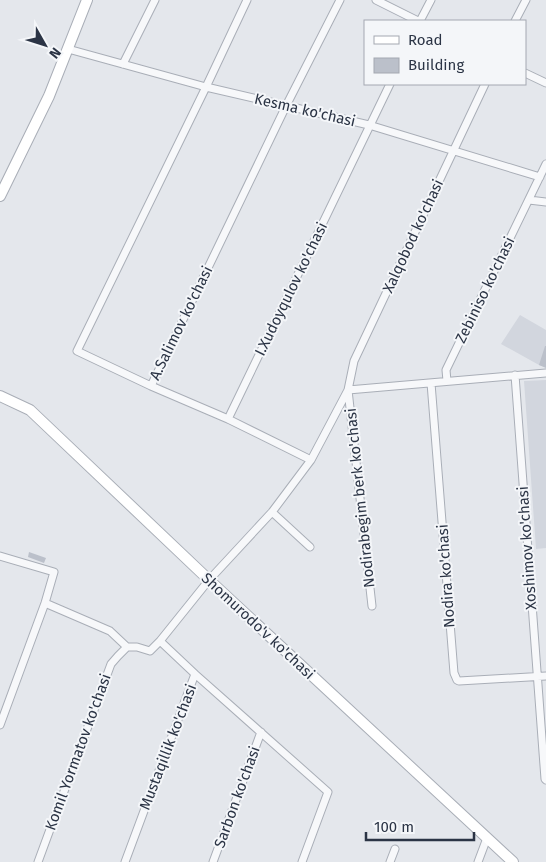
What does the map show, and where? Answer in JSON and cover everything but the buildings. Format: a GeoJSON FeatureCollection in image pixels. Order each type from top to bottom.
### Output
{"type":"FeatureCollection","features":[{"type":"Feature","properties":{"kind":"street"},"geometry":{"type":"LineString","coordinates":[[0,196],[49,96],[87,0]]}},
{"type":"Feature","properties":{"kind":"street"},"geometry":{"type":"LineString","coordinates":[[123,64],[155,0]]}},
{"type":"Feature","properties":{"kind":"street","name":"A.Salimov ko'chasi"},"geometry":{"type":"LineString","coordinates":[[247,0],[77,352],[151,386],[286,106],[340,0]]}},
{"type":"Feature","properties":{"kind":"street"},"geometry":{"type":"LineString","coordinates":[[376,0],[417,20]]}},
{"type":"Feature","properties":{"kind":"street"},"geometry":{"type":"LineString","coordinates":[[420,20],[430,0]]}},
{"type":"Feature","properties":{"kind":"street"},"geometry":{"type":"LineString","coordinates":[[516,20],[526,0]]}},
{"type":"Feature","properties":{"kind":"street","name":"Kesma ko'chasi"},"geometry":{"type":"LineString","coordinates":[[68,49],[206,87],[369,125],[540,176]]}},
{"type":"Feature","properties":{"kind":"street"},"geometry":{"type":"LineString","coordinates":[[526,74],[546,84]]}},
{"type":"Feature","properties":{"kind":"street","name":"I.Xudoyqulov ko'chasi"},"geometry":{"type":"LineString","coordinates":[[228,419],[389,85]]}},
{"type":"Feature","properties":{"kind":"street","name":"Xalqobod ko'chasi"},"geometry":{"type":"LineString","coordinates":[[348,390],[354,361],[485,85]]}},
{"type":"Feature","properties":{"kind":"street","name":"Zebiniso ko'chasi"},"geometry":{"type":"LineString","coordinates":[[447,381],[446,370],[546,164]]}},
{"type":"Feature","properties":{"kind":"street"},"geometry":{"type":"LineString","coordinates":[[529,200],[546,202]]}},
{"type":"Feature","properties":{"kind":"street"},"geometry":{"type":"LineString","coordinates":[[45,603],[110,630],[127,647],[137,647],[150,651],[209,580],[272,512],[311,460],[348,390],[546,373]]}},
{"type":"Feature","properties":{"kind":"street","name":"Xoshimov ko'chasi"},"geometry":{"type":"LineString","coordinates":[[515,376],[546,780]]}},
{"type":"Feature","properties":{"kind":"street","name":"Nodira ko'chasi"},"geometry":{"type":"LineString","coordinates":[[431,383],[456,680],[546,676]]}},
{"type":"Feature","properties":{"kind":"street"},"geometry":{"type":"LineString","coordinates":[[151,386],[228,419],[311,460]]}},
{"type":"Feature","properties":{"kind":"street","name":"Nodirabegim berk ko'chasi"},"geometry":{"type":"LineString","coordinates":[[348,390],[372,606]]}},
{"type":"Feature","properties":{"kind":"street","name":"Shomurodo'v ko'chasi"},"geometry":{"type":"LineString","coordinates":[[0,396],[30,410],[209,580],[513,862]]}},
{"type":"Feature","properties":{"kind":"street"},"geometry":{"type":"LineString","coordinates":[[272,512],[310,547]]}},
{"type":"Feature","properties":{"kind":"street"},"geometry":{"type":"LineString","coordinates":[[0,556],[54,572],[45,603],[0,725]]}},
{"type":"Feature","properties":{"kind":"street","name":"Mustaqillik ko'chasi"},"geometry":{"type":"LineString","coordinates":[[125,862],[195,674],[160,641]]}},
{"type":"Feature","properties":{"kind":"street","name":"Komil Yormatov ko'chasi"},"geometry":{"type":"LineString","coordinates":[[38,862],[111,664],[127,647]]}},
{"type":"Feature","properties":{"kind":"street","name":"Sarbon ko'chasi"},"geometry":{"type":"LineString","coordinates":[[195,674],[328,792],[302,862]]}},
{"type":"Feature","properties":{"kind":"street","name":"Sarbon ko'chasi"},"geometry":{"type":"LineString","coordinates":[[213,862],[261,732]]}},
{"type":"Feature","properties":{"kind":"street"},"geometry":{"type":"LineString","coordinates":[[478,862],[487,838]]}},
{"type":"Feature","properties":{"kind":"street"},"geometry":{"type":"LineString","coordinates":[[390,862],[395,849]]}},
{"type":"Feature","properties":{"kind":"shaded area"},"geometry":{"type":"Polygon","coordinates":[[[520,315],[546,330],[546,367],[501,344],[520,315]]]}},
{"type":"Feature","properties":{"kind":"shaded area"},"geometry":{"type":"Polygon","coordinates":[[[546,380],[546,548],[536,549],[524,381],[546,380]]]}}]}
